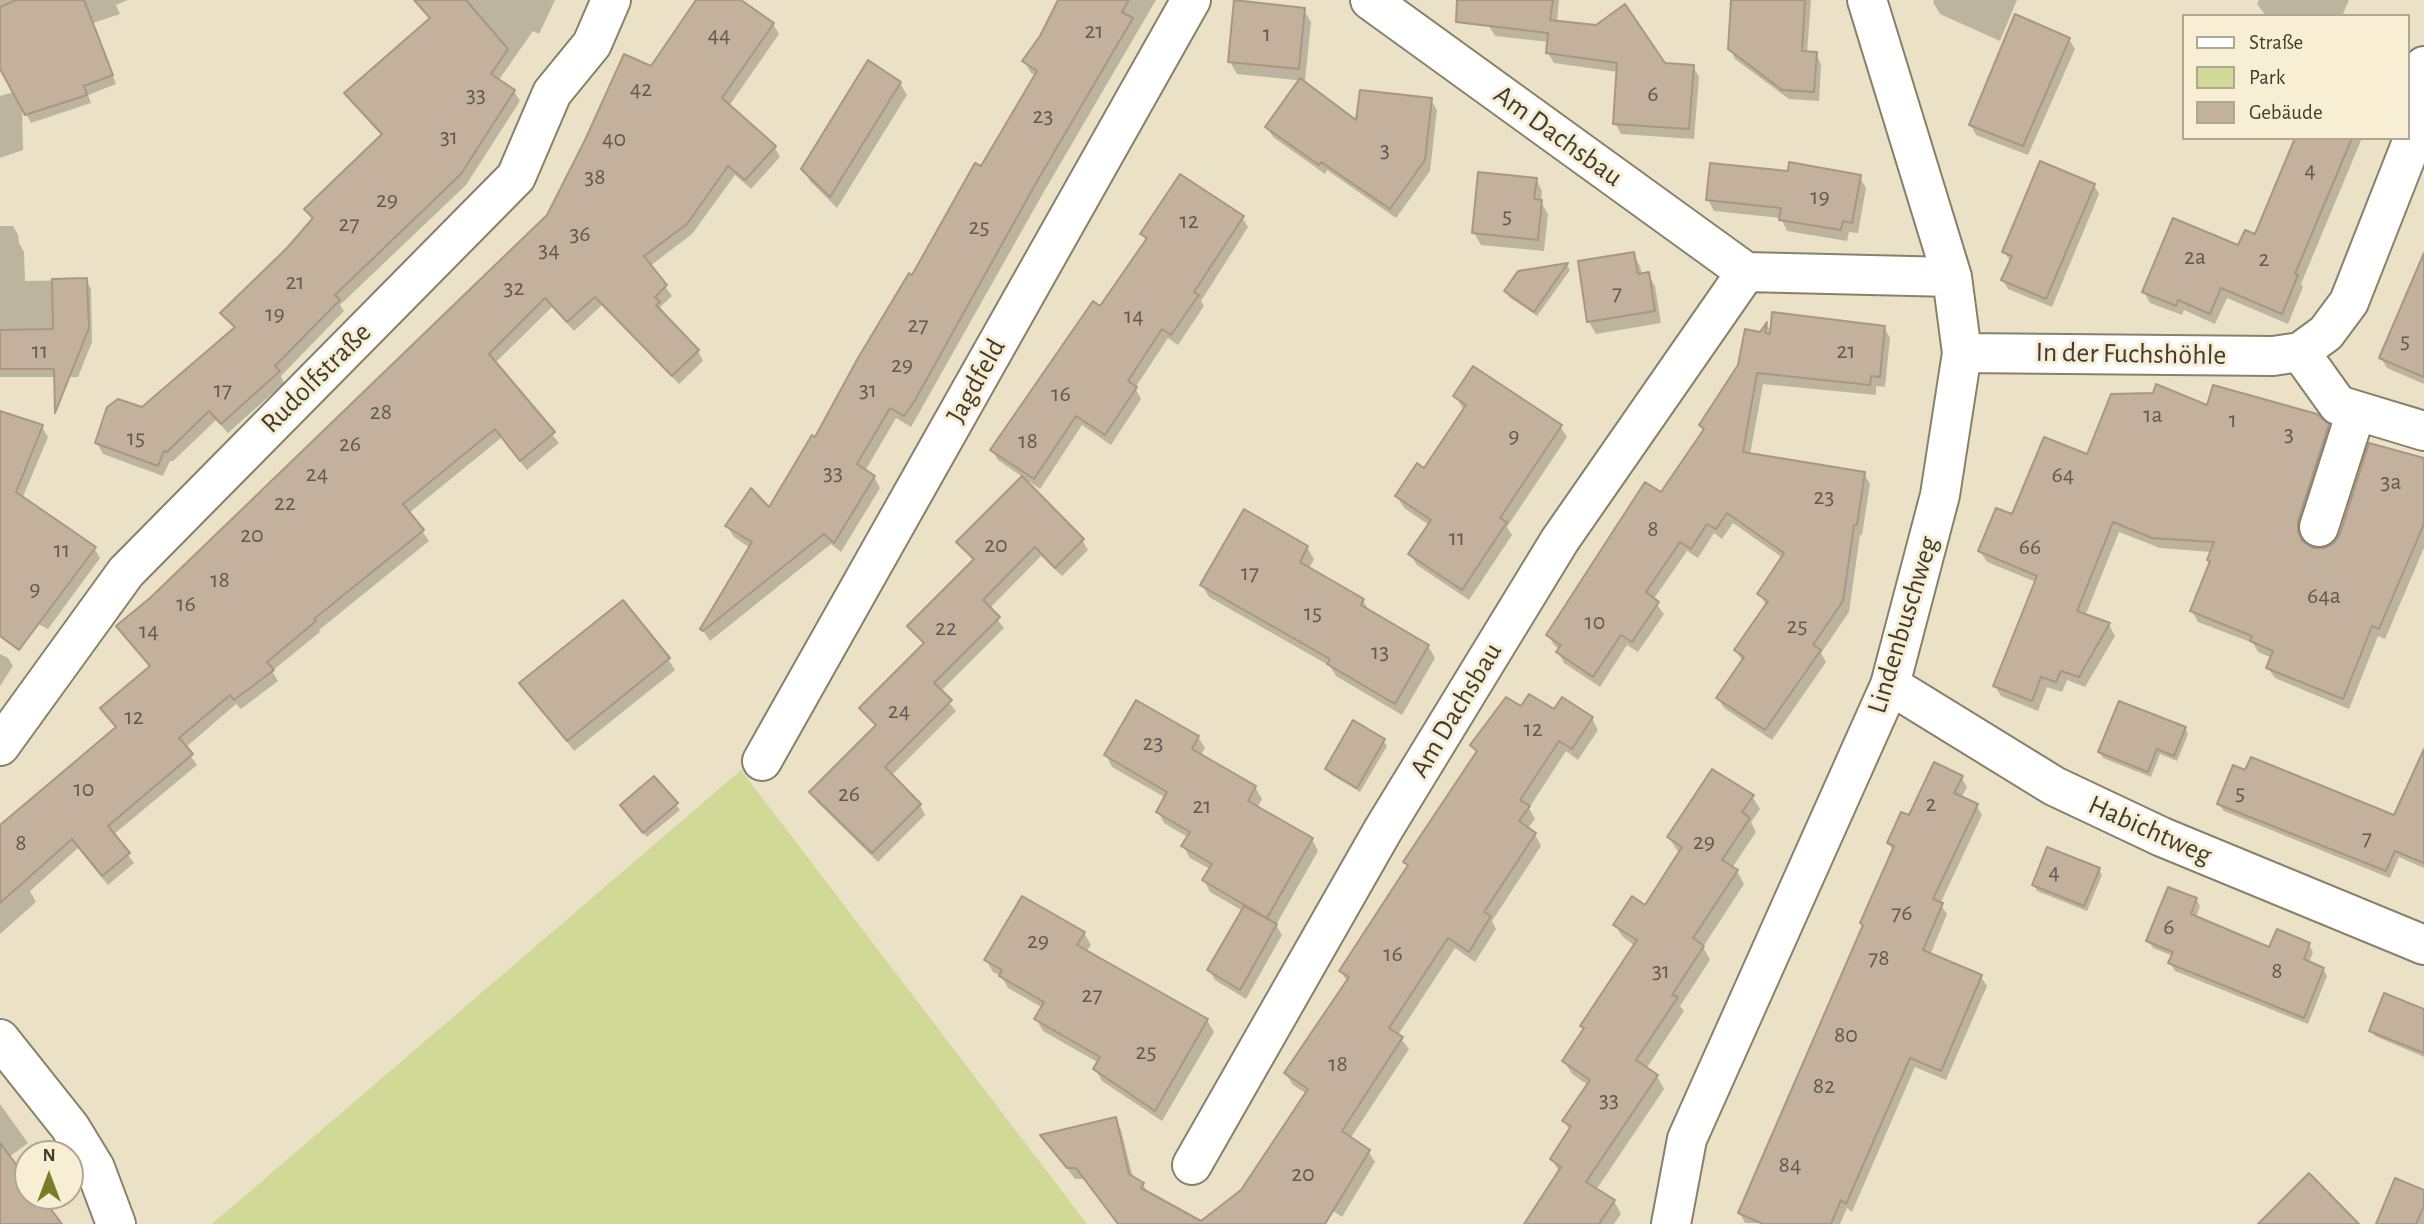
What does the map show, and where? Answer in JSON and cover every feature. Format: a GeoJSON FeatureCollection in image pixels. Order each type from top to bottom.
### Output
{"type":"FeatureCollection","features":[{"type":"Feature","properties":{"kind":"street","name":"Rudolfstraße"},"geometry":{"type":"LineString","coordinates":[[0,746],[126,572],[516,177],[552,93],[592,44],[611,0]]}},
{"type":"Feature","properties":{"kind":"street","name":"Jagdfeld"},"geometry":{"type":"LineString","coordinates":[[762,761],[1191,0]]}},
{"type":"Feature","properties":{"kind":"street","name":"Am Dachsbau"},"geometry":{"type":"LineString","coordinates":[[1192,1165],[1383,830],[1560,540],[1746,272],[1370,0]]}},
{"type":"Feature","properties":{"kind":"street","name":"Lindenbuschweg"},"geometry":{"type":"LineString","coordinates":[[1671,1224],[1687,1139],[1890,685],[1940,495],[1962,353],[1952,277],[1867,0]]}},
{"type":"Feature","properties":{"kind":"street"},"geometry":{"type":"LineString","coordinates":[[2424,66],[2417,129],[2349,302],[2326,333],[2300,352],[2338,405],[2424,430]]}},
{"type":"Feature","properties":{"kind":"street"},"geometry":{"type":"LineString","coordinates":[[1746,272],[1952,277]]}},
{"type":"Feature","properties":{"kind":"street","name":"In der Fuchshöhle"},"geometry":{"type":"LineString","coordinates":[[1962,353],[2273,356],[2300,352]]}},
{"type":"Feature","properties":{"kind":"street"},"geometry":{"type":"LineString","coordinates":[[2319,527],[2356,412]]}},
{"type":"Feature","properties":{"kind":"street","name":"Habichtweg"},"geometry":{"type":"LineString","coordinates":[[1890,685],[2054,786],[2162,837],[2424,945]]}},
{"type":"Feature","properties":{"kind":"street"},"geometry":{"type":"LineString","coordinates":[[0,1039],[70,1127],[95,1168],[116,1224]]}},
{"type":"Feature","properties":{"kind":"green space"},"geometry":{"type":"Polygon","coordinates":[[[741,770],[1087,1224],[212,1224],[741,770]]]}},
{"type":"Feature","properties":{"kind":"building"},"geometry":{"type":"Polygon","coordinates":[[[16,0],[84,0],[113,75],[84,86],[87,95],[25,115],[0,69],[0,7],[16,0]]]}},
{"type":"Feature","properties":{"kind":"building"},"geometry":{"type":"Polygon","coordinates":[[[414,0],[466,0],[508,49],[491,74],[515,90],[461,174],[335,295],[340,300],[275,366],[280,371],[221,424],[209,411],[167,452],[164,451],[158,466],[95,443],[107,407],[118,399],[142,407],[235,327],[220,313],[287,248],[313,218],[304,209],[382,134],[344,93],[430,18],[414,0]]]}},
{"type":"Feature","properties":{"kind":"building"},"geometry":{"type":"Polygon","coordinates":[[[696,0],[741,0],[774,23],[722,98],[776,146],[745,180],[728,166],[687,224],[644,256],[667,285],[655,297],[660,302],[656,305],[699,350],[672,376],[595,297],[567,322],[545,298],[489,354],[555,432],[520,461],[495,429],[403,504],[424,530],[314,619],[316,621],[267,662],[274,670],[234,700],[230,695],[179,738],[193,754],[108,826],[130,853],[102,876],[72,839],[0,903],[0,825],[116,727],[100,708],[150,666],[116,626],[150,598],[547,215],[624,54],[651,66],[696,0]]]}},
{"type":"Feature","properties":{"kind":"building"},"geometry":{"type":"Polygon","coordinates":[[[1058,0],[1129,0],[1122,12],[1133,18],[1036,183],[914,402],[904,416],[890,408],[857,464],[875,476],[834,543],[824,534],[703,631],[700,629],[752,542],[725,526],[751,488],[769,507],[812,435],[815,437],[858,358],[909,273],[912,275],[975,163],[981,166],[1037,71],[1022,61],[1040,36],[1058,0]]]}},
{"type":"Feature","properties":{"kind":"building"},"geometry":{"type":"Polygon","coordinates":[[[1234,0],[1305,8],[1299,69],[1228,62],[1234,0]]]}},
{"type":"Feature","properties":{"kind":"building"},"geometry":{"type":"Polygon","coordinates":[[[1457,0],[1553,0],[1550,20],[1596,25],[1625,4],[1665,63],[1694,65],[1689,129],[1613,124],[1617,63],[1546,53],[1548,33],[1456,22],[1457,0]]]}},
{"type":"Feature","properties":{"kind":"building"},"geometry":{"type":"Polygon","coordinates":[[[1731,0],[1805,0],[1802,51],[1817,52],[1814,92],[1782,90],[1728,49],[1731,0]]]}},
{"type":"Feature","properties":{"kind":"building"},"geometry":{"type":"Polygon","coordinates":[[[2015,14],[2070,38],[2023,146],[1969,125],[2015,14]]]}},
{"type":"Feature","properties":{"kind":"building"},"geometry":{"type":"Polygon","coordinates":[[[868,60],[901,82],[830,197],[801,169],[868,60]]]}},
{"type":"Feature","properties":{"kind":"building"},"geometry":{"type":"Polygon","coordinates":[[[1300,78],[1356,120],[1360,90],[1432,98],[1425,160],[1390,209],[1321,162],[1319,165],[1265,127],[1300,78]]]}},
{"type":"Feature","properties":{"kind":"building"},"geometry":{"type":"Polygon","coordinates":[[[2294,140],[2351,140],[2295,274],[2298,275],[2282,314],[2221,288],[2210,314],[2178,300],[2176,306],[2142,292],[2173,218],[2238,245],[2245,230],[2255,234],[2294,140]]]}},
{"type":"Feature","properties":{"kind":"building"},"geometry":{"type":"Polygon","coordinates":[[[2040,161],[2095,184],[2046,299],[2001,280],[2012,256],[2002,252],[2040,161]]]}},
{"type":"Feature","properties":{"kind":"building"},"geometry":{"type":"Polygon","coordinates":[[[1789,162],[1861,175],[1852,223],[1843,221],[1841,230],[1779,220],[1781,208],[1706,200],[1710,163],[1788,171],[1789,162]]]}},
{"type":"Feature","properties":{"kind":"building"},"geometry":{"type":"Polygon","coordinates":[[[1478,172],[1537,178],[1534,199],[1542,200],[1538,240],[1472,233],[1478,172]]]}},
{"type":"Feature","properties":{"kind":"building"},"geometry":{"type":"Polygon","coordinates":[[[1180,174],[1244,216],[1194,292],[1199,295],[1171,335],[1162,329],[1128,381],[1137,387],[1105,435],[1076,416],[1034,479],[990,450],[1093,301],[1100,306],[1147,238],[1140,234],[1180,174]]]}},
{"type":"Feature","properties":{"kind":"building"},"geometry":{"type":"Polygon","coordinates":[[[1634,252],[1638,274],[1649,272],[1655,311],[1587,322],[1578,261],[1634,252]]]}},
{"type":"Feature","properties":{"kind":"building"},"geometry":{"type":"Polygon","coordinates":[[[2424,253],[2424,377],[2379,358],[2424,253]]]}},
{"type":"Feature","properties":{"kind":"building"},"geometry":{"type":"Polygon","coordinates":[[[1568,263],[1534,312],[1504,291],[1518,271],[1568,263]]]}},
{"type":"Feature","properties":{"kind":"building"},"geometry":{"type":"Polygon","coordinates":[[[87,278],[89,328],[55,413],[54,369],[0,369],[0,330],[53,329],[52,279],[87,278]]]}},
{"type":"Feature","properties":{"kind":"building"},"geometry":{"type":"Polygon","coordinates":[[[1772,312],[1885,326],[1880,377],[1871,376],[1870,385],[1757,373],[1743,452],[1865,472],[1843,601],[1813,645],[1821,650],[1765,730],[1716,698],[1744,657],[1734,650],[1768,601],[1757,594],[1784,553],[1727,513],[1716,529],[1707,524],[1691,549],[1680,542],[1646,592],[1659,602],[1632,642],[1621,635],[1593,677],[1556,652],[1561,645],[1546,635],[1645,482],[1661,492],[1704,429],[1699,425],[1738,365],[1745,329],[1760,332],[1767,322],[1765,333],[1770,334],[1772,312]]]}},
{"type":"Feature","properties":{"kind":"building"},"geometry":{"type":"Polygon","coordinates":[[[1473,366],[1562,425],[1500,518],[1507,522],[1462,590],[1408,554],[1431,520],[1395,496],[1417,463],[1424,468],[1466,405],[1453,396],[1473,366]]]}},
{"type":"Feature","properties":{"kind":"building"},"geometry":{"type":"Polygon","coordinates":[[[2156,384],[2207,405],[2213,385],[2317,414],[2329,424],[2298,521],[2302,541],[2313,548],[2324,548],[2334,543],[2340,534],[2369,443],[2424,458],[2424,524],[2379,629],[2372,626],[2343,699],[2266,668],[2273,651],[2250,641],[2252,636],[2190,611],[2210,561],[2207,560],[2214,542],[2152,538],[2113,522],[2077,611],[2110,623],[2079,677],[2061,671],[2056,682],[2041,677],[2032,701],[1993,686],[2037,576],[1978,551],[1996,508],[2012,514],[2044,437],[2087,454],[2111,394],[2153,393],[2156,384]]]}},
{"type":"Feature","properties":{"kind":"building"},"geometry":{"type":"Polygon","coordinates":[[[0,411],[43,425],[16,492],[96,547],[19,650],[0,636],[0,411]]]}},
{"type":"Feature","properties":{"kind":"building"},"geometry":{"type":"Polygon","coordinates":[[[1022,476],[1084,539],[1055,568],[1035,547],[983,600],[1000,617],[934,683],[952,700],[885,767],[921,804],[872,853],[809,792],[876,725],[859,708],[924,643],[907,626],[974,559],[956,542],[1022,476]]]}},
{"type":"Feature","properties":{"kind":"building"},"geometry":{"type":"Polygon","coordinates":[[[1244,509],[1308,546],[1300,562],[1364,599],[1361,605],[1429,645],[1395,704],[1327,664],[1330,659],[1200,585],[1244,509]]]}},
{"type":"Feature","properties":{"kind":"building"},"geometry":{"type":"Polygon","coordinates":[[[623,600],[670,658],[567,741],[519,683],[623,600]]]}},
{"type":"Feature","properties":{"kind":"building"},"geometry":{"type":"Polygon","coordinates":[[[1529,694],[1554,709],[1562,697],[1593,717],[1572,749],[1559,741],[1520,800],[1530,806],[1519,821],[1536,833],[1484,912],[1491,916],[1469,952],[1448,938],[1389,1028],[1403,1037],[1342,1131],[1370,1150],[1325,1224],[1118,1224],[1076,1168],[1067,1168],[1040,1135],[1116,1117],[1129,1174],[1144,1183],[1141,1188],[1201,1221],[1241,1190],[1308,1089],[1284,1073],[1349,977],[1339,971],[1408,865],[1403,862],[1477,751],[1470,745],[1506,697],[1521,706],[1529,694]]]}},
{"type":"Feature","properties":{"kind":"building"},"geometry":{"type":"Polygon","coordinates":[[[1136,700],[1199,736],[1192,749],[1256,786],[1248,801],[1313,838],[1267,918],[1202,880],[1212,864],[1181,846],[1190,832],[1156,812],[1167,792],[1104,755],[1136,700]]]}},
{"type":"Feature","properties":{"kind":"building"},"geometry":{"type":"Polygon","coordinates":[[[2119,701],[2186,727],[2174,756],[2157,749],[2148,772],[2098,752],[2119,701]]]}},
{"type":"Feature","properties":{"kind":"building"},"geometry":{"type":"Polygon","coordinates":[[[1353,720],[1385,739],[1357,788],[1325,769],[1353,720]]]}},
{"type":"Feature","properties":{"kind":"building"},"geometry":{"type":"Polygon","coordinates":[[[2424,749],[2424,863],[2395,851],[2386,871],[2217,804],[2233,765],[2245,770],[2251,757],[2394,815],[2424,749]]]}},
{"type":"Feature","properties":{"kind":"building"},"geometry":{"type":"Polygon","coordinates":[[[1934,762],[1963,776],[1954,793],[1978,804],[1933,899],[1943,903],[1923,950],[1982,975],[1941,1071],[1910,1058],[1846,1204],[1841,1200],[1831,1224],[1763,1224],[1738,1213],[1863,925],[1860,923],[1894,846],[1887,843],[1901,812],[1909,815],[1934,762]]]}},
{"type":"Feature","properties":{"kind":"building"},"geometry":{"type":"Polygon","coordinates":[[[1712,769],[1754,795],[1742,812],[1750,818],[1722,860],[1738,870],[1693,938],[1704,946],[1672,995],[1678,997],[1636,1060],[1658,1075],[1586,1182],[1615,1200],[1599,1224],[1524,1224],[1561,1167],[1550,1159],[1571,1126],[1562,1121],[1590,1080],[1562,1061],[1584,1028],[1580,1026],[1637,940],[1613,925],[1632,896],[1645,905],[1682,847],[1667,837],[1712,769]]]}},
{"type":"Feature","properties":{"kind":"building"},"geometry":{"type":"Polygon","coordinates":[[[654,776],[678,803],[643,833],[620,805],[654,776]]]}},
{"type":"Feature","properties":{"kind":"building"},"geometry":{"type":"Polygon","coordinates":[[[2047,847],[2100,868],[2084,906],[2032,885],[2047,847]]]}},
{"type":"Feature","properties":{"kind":"building"},"geometry":{"type":"Polygon","coordinates":[[[2168,887],[2197,898],[2191,914],[2269,947],[2277,929],[2310,943],[2304,959],[2324,968],[2304,1018],[2168,963],[2173,952],[2146,941],[2168,887]]]}},
{"type":"Feature","properties":{"kind":"building"},"geometry":{"type":"Polygon","coordinates":[[[1022,896],[1085,932],[1077,945],[1208,1019],[1155,1111],[1093,1069],[1100,1057],[1034,1019],[1044,1002],[999,976],[1002,970],[984,960],[1022,896]]]}},
{"type":"Feature","properties":{"kind":"building"},"geometry":{"type":"Polygon","coordinates":[[[1244,906],[1277,924],[1240,990],[1207,970],[1244,906]]]}},
{"type":"Feature","properties":{"kind":"building"},"geometry":{"type":"Polygon","coordinates":[[[2384,993],[2424,1009],[2424,1053],[2369,1031],[2384,993]]]}},
{"type":"Feature","properties":{"kind":"building"},"geometry":{"type":"Polygon","coordinates":[[[0,1143],[14,1162],[14,1210],[52,1210],[62,1224],[0,1224],[0,1143]]]}},
{"type":"Feature","properties":{"kind":"building"},"geometry":{"type":"Polygon","coordinates":[[[2309,1173],[2359,1224],[2258,1224],[2309,1173]]]}},
{"type":"Feature","properties":{"kind":"building"},"geometry":{"type":"Polygon","coordinates":[[[2395,1178],[2424,1190],[2424,1206],[2416,1224],[2376,1224],[2395,1178]]]}}]}
